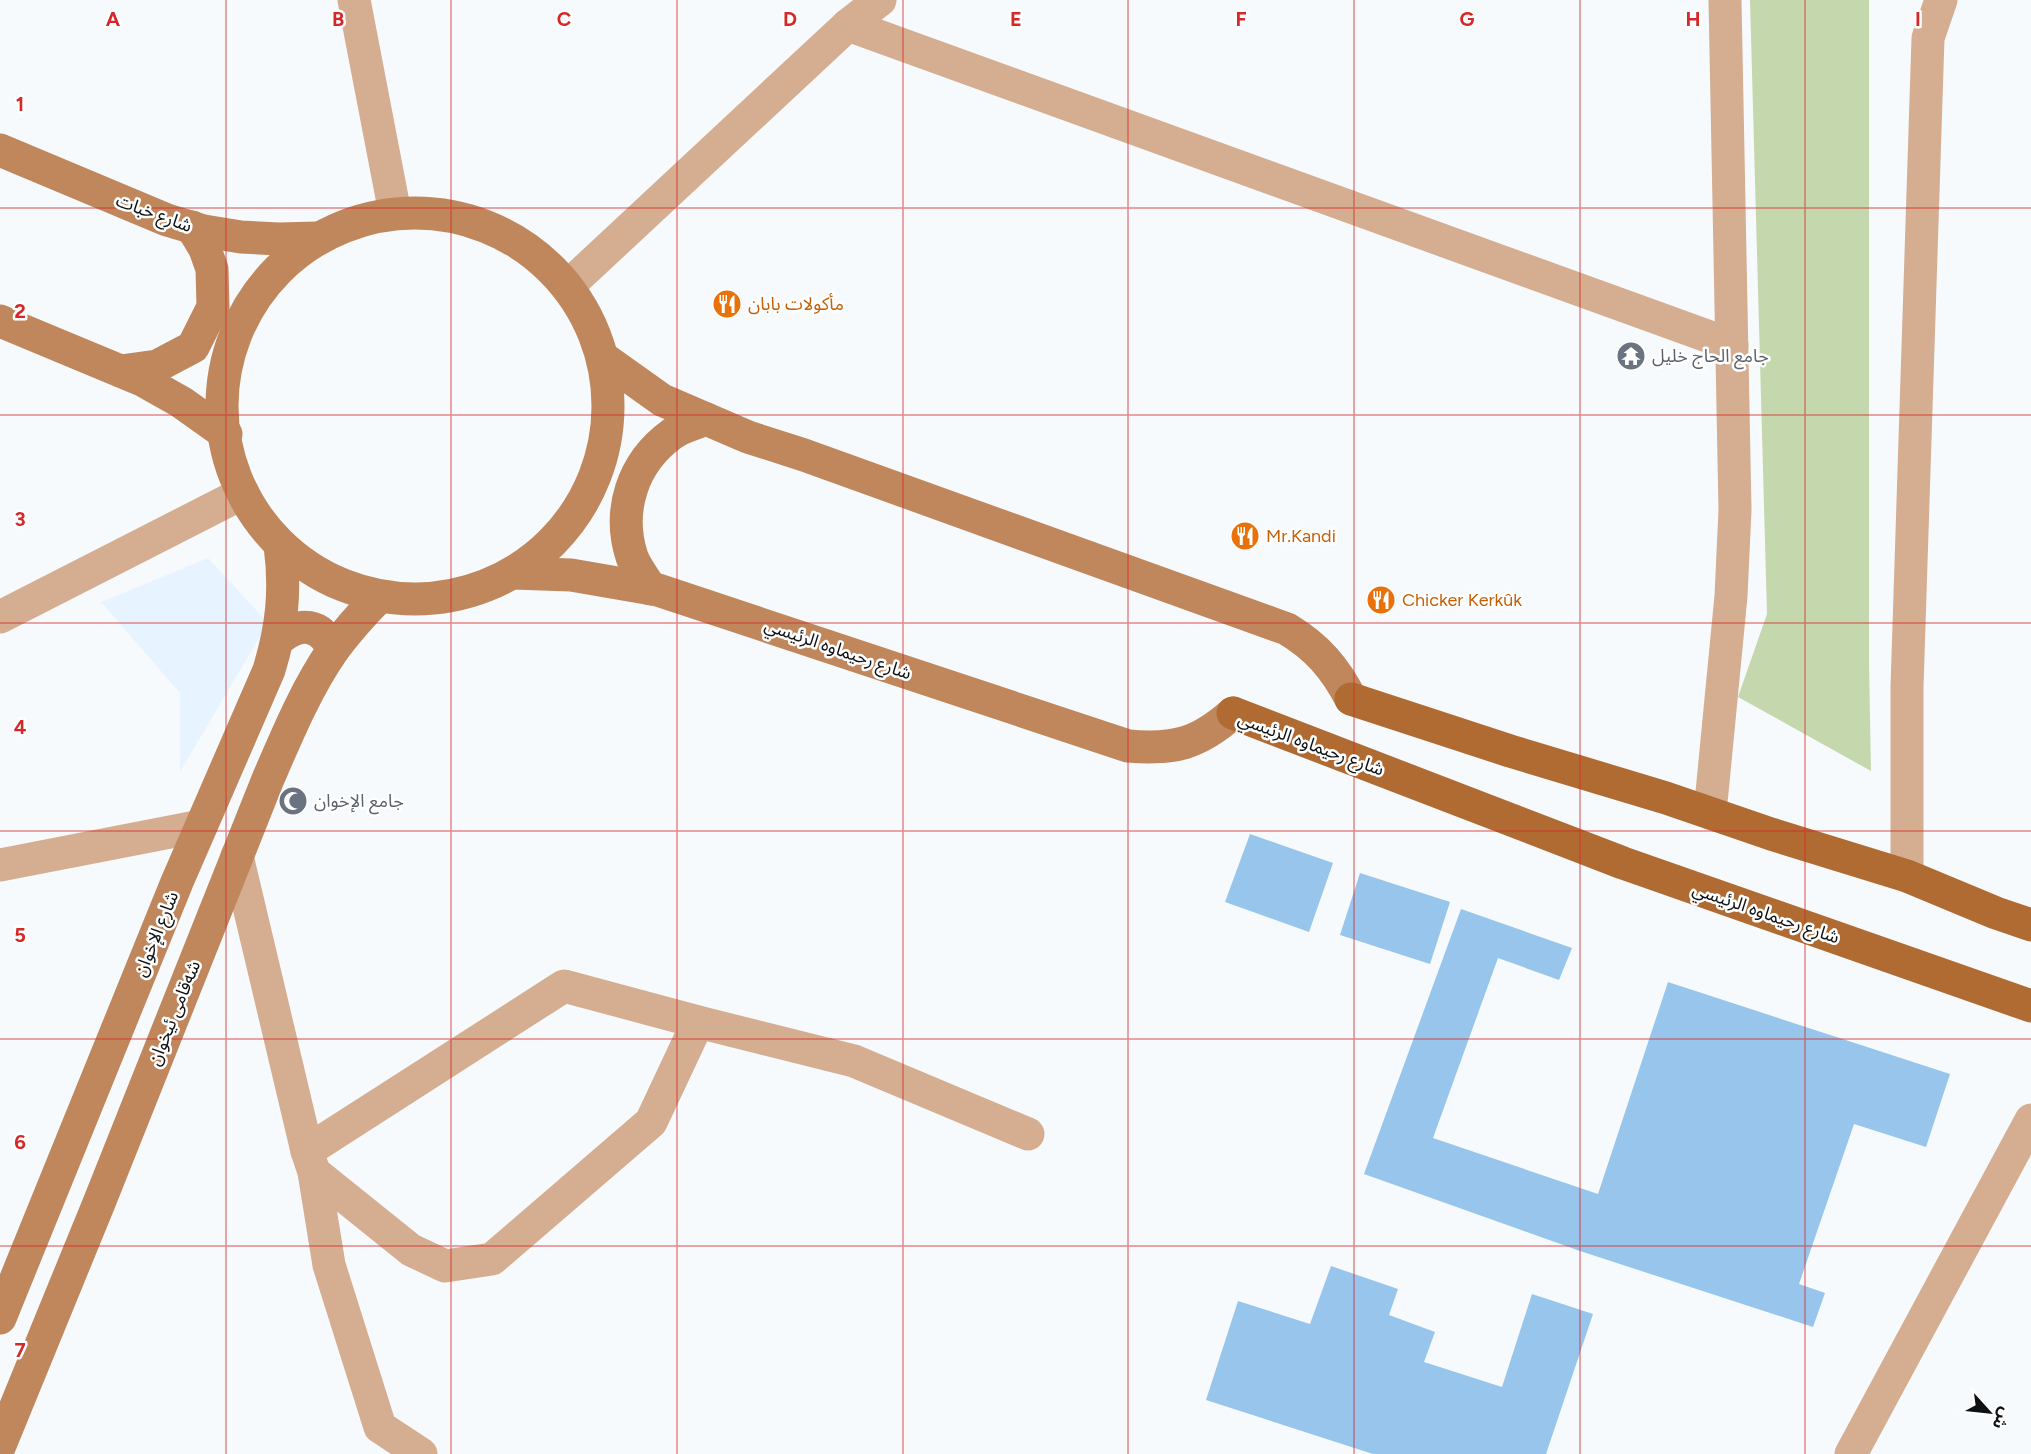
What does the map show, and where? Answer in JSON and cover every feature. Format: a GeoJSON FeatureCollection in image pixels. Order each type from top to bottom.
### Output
{"type":"FeatureCollection","features":[{"type":"Feature","properties":{"kind":"main road","name":"شارع خبات"},"geometry":{"type":"LineString","coordinates":[[0,150],[167,220],[192,227],[241,237],[317,238]]}},
{"type":"Feature","properties":{"kind":"main road"},"geometry":{"type":"LineString","coordinates":[[435,212],[473,220],[509,235],[541,257],[568,286],[603,358],[609,408],[602,457],[583,503],[553,543],[513,573],[482,588],[448,597],[413,600],[379,597],[326,578],[302,563],[280,545],[259,521],[243,494],[233,472],[222,415],[224,380],[232,346],[245,314],[265,285],[288,259],[317,238],[355,221],[395,213],[435,212]]}},
{"type":"Feature","properties":{"kind":"main road"},"geometry":{"type":"LineString","coordinates":[[121,371],[157,366],[193,347],[213,307],[212,269],[205,249],[192,227]]}},
{"type":"Feature","properties":{"kind":"main road"},"geometry":{"type":"LineString","coordinates":[[0,321],[142,380],[181,402],[226,434]]}},
{"type":"Feature","properties":{"kind":"main road"},"geometry":{"type":"LineString","coordinates":[[603,358],[662,400],[748,437],[1287,629],[1318,651],[1331,666],[1351,699],[1907,876],[2031,925]]}},
{"type":"Feature","properties":{"kind":"main road"},"geometry":{"type":"LineString","coordinates":[[651,588],[632,559],[625,524],[630,488],[647,457],[673,433],[706,420]]}},
{"type":"Feature","properties":{"kind":"main road","name":"شارع الإخوان"},"geometry":{"type":"LineString","coordinates":[[0,1318],[177,882],[257,700],[279,639],[284,592],[280,545]]}},
{"type":"Feature","properties":{"kind":"main road","name":"شارع رحيماوه الرئيسي"},"geometry":{"type":"LineString","coordinates":[[513,573],[571,575],[651,588],[1128,746],[1150,748],[1173,746],[1194,740],[1204,736],[1233,713],[1623,862],[2031,1006]]}},
{"type":"Feature","properties":{"kind":"main road","name":"شەقامی ئیخوان"},"geometry":{"type":"LineString","coordinates":[[0,1445],[288,732],[333,650],[379,597]]}},
{"type":"Feature","properties":{"kind":"main road"},"geometry":{"type":"LineString","coordinates":[[279,639],[288,631],[300,627],[313,628],[322,633],[333,650]]}},
{"type":"Feature","properties":{"kind":"main road"},"geometry":{"type":"LineString","coordinates":[[1996,913],[2031,912]]}},
{"type":"Feature","properties":{"kind":"street"},"geometry":{"type":"LineString","coordinates":[[354,0],[395,213]]}},
{"type":"Feature","properties":{"kind":"street"},"geometry":{"type":"LineString","coordinates":[[568,286],[848,26],[879,0]]}},
{"type":"Feature","properties":{"kind":"street"},"geometry":{"type":"LineString","coordinates":[[1710,813],[1732,585],[1735,510],[1725,0]]}},
{"type":"Feature","properties":{"kind":"street"},"geometry":{"type":"LineString","coordinates":[[1907,876],[1907,687],[1928,38],[1941,0]]}},
{"type":"Feature","properties":{"kind":"street"},"geometry":{"type":"LineString","coordinates":[[848,26],[1732,345]]}},
{"type":"Feature","properties":{"kind":"street"},"geometry":{"type":"LineString","coordinates":[[0,617],[243,494]]}},
{"type":"Feature","properties":{"kind":"street"},"geometry":{"type":"LineString","coordinates":[[0,865],[201,826]]}},
{"type":"Feature","properties":{"kind":"street"},"geometry":{"type":"LineString","coordinates":[[237,856],[310,1161],[329,1265],[380,1427],[421,1454]]}},
{"type":"Feature","properties":{"kind":"street"},"geometry":{"type":"LineString","coordinates":[[310,1161],[564,986],[854,1061],[1028,1134]]}},
{"type":"Feature","properties":{"kind":"street"},"geometry":{"type":"LineString","coordinates":[[310,1161],[411,1250],[445,1266],[492,1259],[651,1122],[698,1022]]}},
{"type":"Feature","properties":{"kind":"street"},"geometry":{"type":"LineString","coordinates":[[1851,1454],[2031,1120]]}},
{"type":"Feature","properties":{"kind":"shaded area"},"geometry":{"type":"Polygon","coordinates":[[[208,558],[268,623],[180,772],[180,693],[101,602],[208,558]]]}},
{"type":"Feature","properties":{"kind":"green space"},"geometry":{"type":"Polygon","coordinates":[[[1750,0],[1869,0],[1871,771],[1738,697],[1767,614],[1750,0]]]}},
{"type":"Feature","properties":{"kind":"building"},"geometry":{"type":"Polygon","coordinates":[[[1250,834],[1333,863],[1309,932],[1225,902],[1250,834]]]}},
{"type":"Feature","properties":{"kind":"building"},"geometry":{"type":"Polygon","coordinates":[[[1360,873],[1450,902],[1430,964],[1340,935],[1360,873]]]}},
{"type":"Feature","properties":{"kind":"building"},"geometry":{"type":"Polygon","coordinates":[[[1461,909],[1572,948],[1559,980],[1498,958],[1433,1138],[1598,1194],[1668,982],[1950,1074],[1926,1147],[1854,1124],[1799,1284],[1825,1293],[1813,1327],[1580,1251],[1364,1174],[1461,909]]]}},
{"type":"Feature","properties":{"kind":"building"},"geometry":{"type":"Polygon","coordinates":[[[1331,1266],[1398,1289],[1389,1315],[1435,1332],[1424,1362],[1502,1387],[1532,1294],[1593,1314],[1546,1454],[1373,1454],[1206,1400],[1238,1301],[1310,1324],[1331,1266]]]}},
{"type":"Feature","properties":{"kind":"place","name":"مأكولات بابان"},"geometry":{"type":"Point","coordinates":[727,304]}},
{"type":"Feature","properties":{"kind":"place","name":"جامع الحاج خليل"},"geometry":{"type":"Point","coordinates":[1631,356]}},
{"type":"Feature","properties":{"kind":"place","name":"Mr.Kandi"},"geometry":{"type":"Point","coordinates":[1245,536]}},
{"type":"Feature","properties":{"kind":"place","name":"Chicker Kerkûk"},"geometry":{"type":"Point","coordinates":[1381,600]}},
{"type":"Feature","properties":{"kind":"place","name":"جامع الإخوان"},"geometry":{"type":"Point","coordinates":[293,801]}}]}
